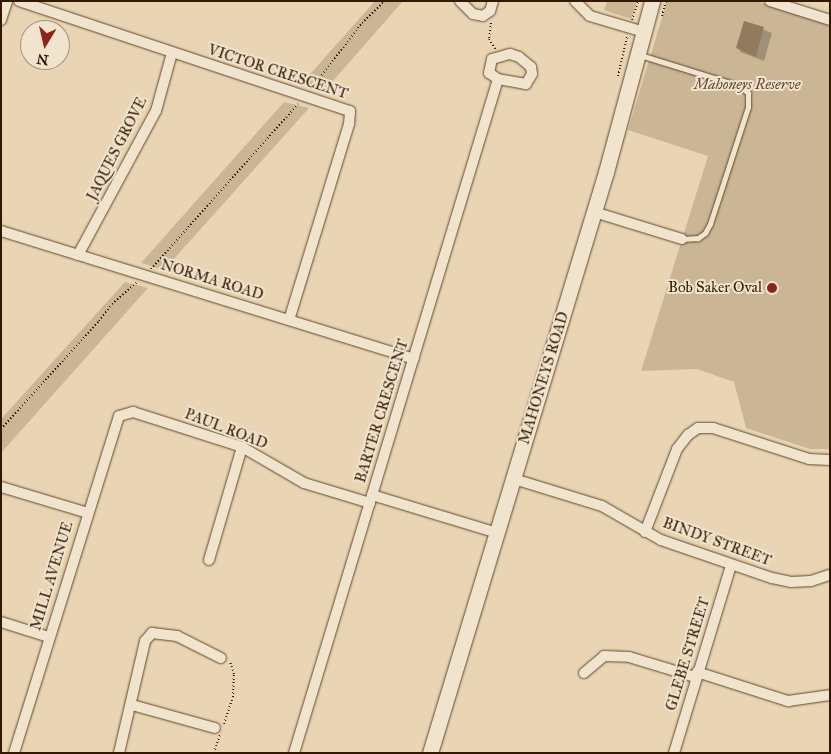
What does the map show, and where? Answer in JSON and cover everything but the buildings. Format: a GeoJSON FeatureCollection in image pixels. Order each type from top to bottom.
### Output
{"type":"FeatureCollection","features":[{"type":"Feature","properties":{"kind":"main road","name":"MAHONEYS ROAD"},"geometry":{"type":"LineString","coordinates":[[430,753],[594,212],[637,54],[637,30],[652,1]]}},
{"type":"Feature","properties":{"kind":"street"},"geometry":{"type":"LineString","coordinates":[[1,20],[7,1]]}},
{"type":"Feature","properties":{"kind":"street","name":"VICTOR CRESCENT"},"geometry":{"type":"LineString","coordinates":[[19,1],[350,111],[349,124],[288,320]]}},
{"type":"Feature","properties":{"kind":"street"},"geometry":{"type":"LineString","coordinates":[[460,1],[473,14],[483,16],[492,6]]}},
{"type":"Feature","properties":{"kind":"street"},"geometry":{"type":"LineString","coordinates":[[575,1],[590,16],[637,30]]}},
{"type":"Feature","properties":{"kind":"street"},"geometry":{"type":"LineString","coordinates":[[770,1],[789,4],[830,20]]}},
{"type":"Feature","properties":{"kind":"street","name":"JAQUES GROVE"},"geometry":{"type":"LineString","coordinates":[[78,255],[156,111],[172,52]]}},
{"type":"Feature","properties":{"kind":"street"},"geometry":{"type":"LineString","coordinates":[[499,55],[519,56],[526,61],[532,74],[526,84],[519,85],[498,79],[488,69],[492,59],[499,55]]}},
{"type":"Feature","properties":{"kind":"street","name":"BARTER CRESCENT"},"geometry":{"type":"LineString","coordinates":[[294,753],[498,79]]}},
{"type":"Feature","properties":{"kind":"street"},"geometry":{"type":"LineString","coordinates":[[594,212],[682,239]]}},
{"type":"Feature","properties":{"kind":"street","name":"NORMA ROAD"},"geometry":{"type":"LineString","coordinates":[[1,230],[414,359]]}},
{"type":"Feature","properties":{"kind":"street","name":"PAUL ROAD"},"geometry":{"type":"LineString","coordinates":[[124,412],[133,412],[242,447],[304,483],[497,533]]}},
{"type":"Feature","properties":{"kind":"street","name":"MILL AVENUE"},"geometry":{"type":"LineString","coordinates":[[14,753],[115,421],[124,412]]}},
{"type":"Feature","properties":{"kind":"street"},"geometry":{"type":"LineString","coordinates":[[645,532],[677,449],[688,435],[698,428],[713,428],[809,458],[830,460]]}},
{"type":"Feature","properties":{"kind":"street"},"geometry":{"type":"LineString","coordinates":[[209,560],[242,447]]}},
{"type":"Feature","properties":{"kind":"street","name":"BINDY STREET"},"geometry":{"type":"LineString","coordinates":[[514,479],[602,506],[645,532],[731,564],[791,582],[811,581],[830,575]]}},
{"type":"Feature","properties":{"kind":"street"},"geometry":{"type":"LineString","coordinates":[[1,487],[88,513]]}},
{"type":"Feature","properties":{"kind":"street","name":"GLEBE STREET"},"geometry":{"type":"LineString","coordinates":[[674,753],[731,564]]}},
{"type":"Feature","properties":{"kind":"street"},"geometry":{"type":"LineString","coordinates":[[1,622],[49,637]]}},
{"type":"Feature","properties":{"kind":"street"},"geometry":{"type":"LineString","coordinates":[[119,753],[132,705],[145,641],[152,633],[177,636],[221,658]]}},
{"type":"Feature","properties":{"kind":"street"},"geometry":{"type":"LineString","coordinates":[[584,673],[604,656],[629,657],[788,701],[830,695]]}},
{"type":"Feature","properties":{"kind":"street"},"geometry":{"type":"LineString","coordinates":[[132,705],[215,728]]}},
{"type":"Feature","properties":{"kind":"lane"},"geometry":{"type":"LineString","coordinates":[[637,54],[740,86],[748,93],[748,107],[710,224],[705,233],[698,238],[682,239]]}},
{"type":"Feature","properties":{"kind":"path"},"geometry":{"type":"LineString","coordinates":[[1,429],[100,322],[112,304],[145,276],[304,96],[362,23],[385,1]]}},
{"type":"Feature","properties":{"kind":"path"},"geometry":{"type":"LineString","coordinates":[[637,30],[638,1]]}},
{"type":"Feature","properties":{"kind":"path"},"geometry":{"type":"LineString","coordinates":[[492,6],[489,39],[499,55]]}},
{"type":"Feature","properties":{"kind":"path"},"geometry":{"type":"LineString","coordinates":[[214,753],[233,697],[233,663],[221,658]]}},
{"type":"Feature","properties":{"kind":"green space"},"geometry":{"type":"Polygon","coordinates":[[[375,1],[403,1],[325,90],[303,82],[375,1]]]}},
{"type":"Feature","properties":{"kind":"green space"},"geometry":{"type":"Polygon","coordinates":[[[607,1],[637,1],[631,19],[604,10],[607,1]]]}},
{"type":"Feature","properties":{"kind":"green space","name":"Mahoneys Reserve"},"geometry":{"type":"Polygon","coordinates":[[[667,1],[757,1],[830,25],[830,449],[810,449],[746,428],[734,382],[697,369],[641,371],[708,156],[628,130],[667,1]]]}},
{"type":"Feature","properties":{"kind":"green space"},"geometry":{"type":"Polygon","coordinates":[[[284,102],[309,108],[164,270],[141,263],[284,102]]]}},
{"type":"Feature","properties":{"kind":"green space"},"geometry":{"type":"Polygon","coordinates":[[[125,282],[148,288],[1,453],[1,419],[125,282]]]}},
{"type":"Feature","properties":{"kind":"place","name":"Bob Saker Oval"},"geometry":{"type":"Point","coordinates":[772,288]}}]}
